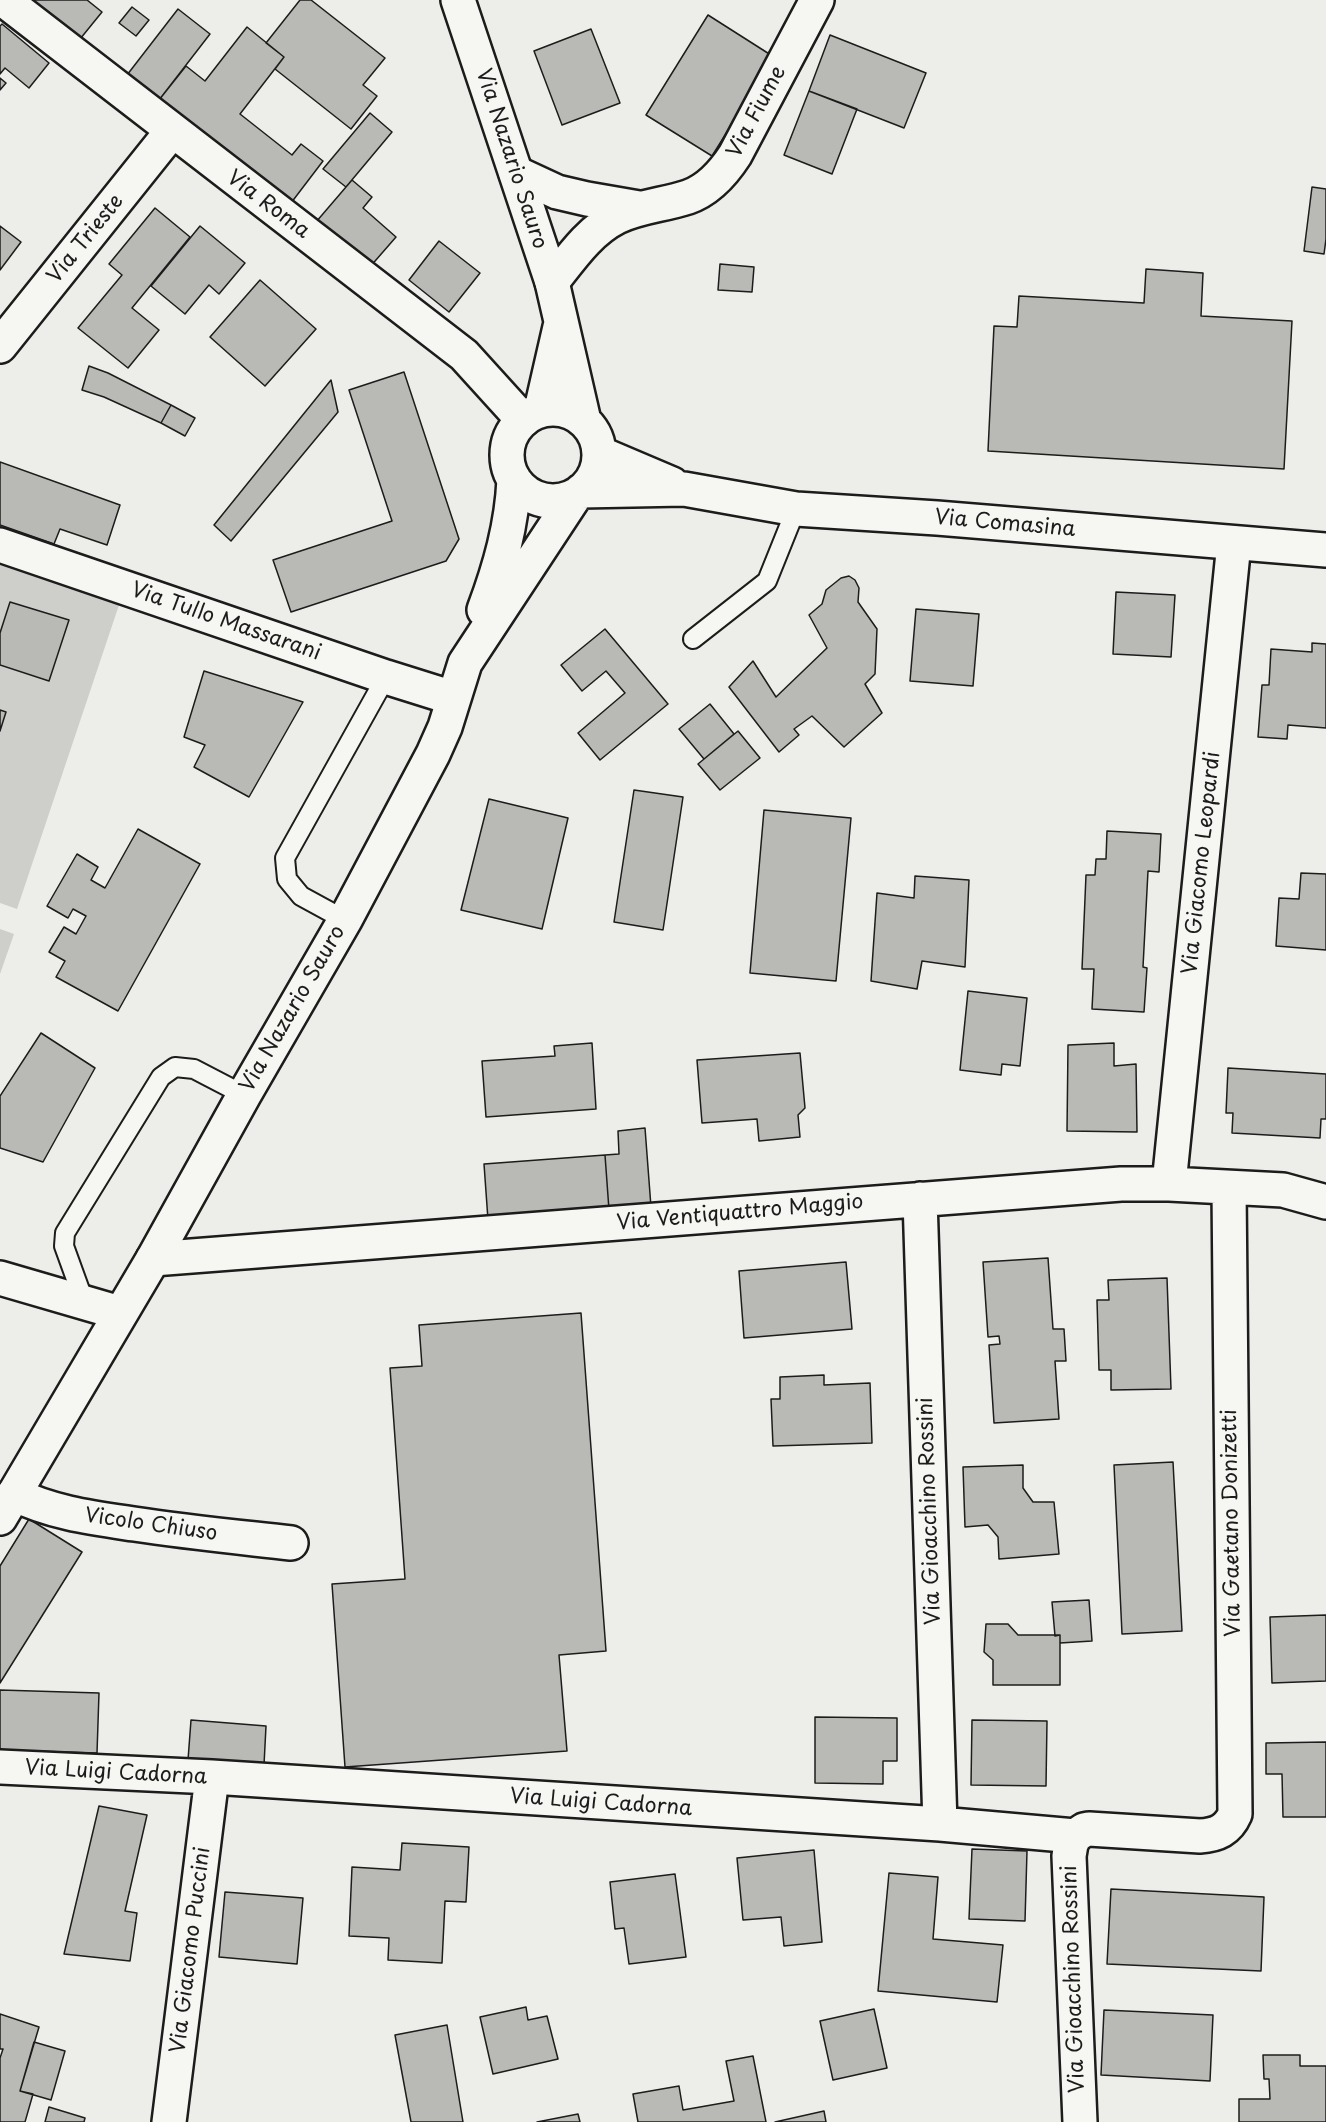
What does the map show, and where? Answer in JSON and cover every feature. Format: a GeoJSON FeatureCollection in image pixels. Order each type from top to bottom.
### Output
{"type":"FeatureCollection","features":[{"type":"Feature","properties":{"kind":"street","name":"Via Roma"},"geometry":{"type":"LineString","coordinates":[[4,0],[464,355],[532,415]]}},
{"type":"Feature","properties":{"kind":"street","name":"Via Nazario Sauro"},"geometry":{"type":"LineString","coordinates":[[458,0],[552,282],[584,421]]}},
{"type":"Feature","properties":{"kind":"street","name":"Via Fiume"},"geometry":{"type":"LineString","coordinates":[[552,282],[581,246],[600,227],[639,208],[689,197],[708,186],[726,169],[817,0]]}},
{"type":"Feature","properties":{"kind":"street","name":"Via Trieste"},"geometry":{"type":"LineString","coordinates":[[0,346],[172,131]]}},
{"type":"Feature","properties":{"kind":"street","name":"Via Fiume"},"geometry":{"type":"LineString","coordinates":[[516,173],[556,192],[639,208]]}},
{"type":"Feature","properties":{"kind":"street","name":"Via Nazario Sauro"},"geometry":{"type":"LineString","coordinates":[[532,415],[561,319]]}},
{"type":"Feature","properties":{"kind":"street"},"geometry":{"type":"LineString","coordinates":[[565,411],[584,421],[596,439],[599,453],[597,467],[591,481],[578,493],[555,501],[541,501],[528,494],[510,472],[507,458],[508,444],[514,430],[532,415],[565,411]]}},
{"type":"Feature","properties":{"kind":"street","name":"Via Comasina"},"geometry":{"type":"LineString","coordinates":[[599,453],[684,489]]}},
{"type":"Feature","properties":{"kind":"street"},"geometry":{"type":"LineString","coordinates":[[465,663],[507,540],[513,508],[514,479]]}},
{"type":"Feature","properties":{"kind":"street","name":"Via Comasina"},"geometry":{"type":"LineString","coordinates":[[578,493],[684,489],[796,509],[937,518],[1326,550]]}},
{"type":"Feature","properties":{"kind":"street","name":"Via Nazario Sauro"},"geometry":{"type":"LineString","coordinates":[[7,1506],[153,1259],[345,920],[433,754],[445,727],[465,663],[578,493]]}},
{"type":"Feature","properties":{"kind":"street","name":"Via Giacomo Leopardi"},"geometry":{"type":"LineString","coordinates":[[1169,1184],[1234,543]]}},
{"type":"Feature","properties":{"kind":"street","name":"Via Tullo Massarani"},"geometry":{"type":"LineString","coordinates":[[0,545],[453,698]]}},
{"type":"Feature","properties":{"kind":"street","name":"Via Ventiquattro Maggio"},"geometry":{"type":"LineString","coordinates":[[153,1259],[1121,1184],[1283,1190],[1326,1202]]}},
{"type":"Feature","properties":{"kind":"street","name":"Via Gaetano Donizetti"},"geometry":{"type":"LineString","coordinates":[[1200,1836],[1212,1836],[1222,1832],[1231,1824],[1235,1814],[1229,1188]]}},
{"type":"Feature","properties":{"kind":"street","name":"Via Gioacchino Rossini"},"geometry":{"type":"LineString","coordinates":[[920,1198],[940,1824]]}},
{"type":"Feature","properties":{"kind":"street"},"geometry":{"type":"LineString","coordinates":[[0,1278],[120,1313]]}},
{"type":"Feature","properties":{"kind":"street","name":"Vicolo Chiuso"},"geometry":{"type":"LineString","coordinates":[[7,1506],[34,1504],[92,1518],[291,1543]]}},
{"type":"Feature","properties":{"kind":"street","name":"Via Luigi Cadorna"},"geometry":{"type":"LineString","coordinates":[[0,1767],[212,1778],[940,1824],[1075,1836],[1089,1829],[1200,1836]]}},
{"type":"Feature","properties":{"kind":"street","name":"Via Giacomo Puccini"},"geometry":{"type":"LineString","coordinates":[[169,2122],[212,1778]]}},
{"type":"Feature","properties":{"kind":"street","name":"Via Gioacchino Rossini"},"geometry":{"type":"LineString","coordinates":[[1075,1836],[1069,1856],[1075,2121]]}},
{"type":"Feature","properties":{"kind":"lane"},"geometry":{"type":"LineString","coordinates":[[693,639],[767,581],[796,509]]}},
{"type":"Feature","properties":{"kind":"lane"},"geometry":{"type":"LineString","coordinates":[[345,920],[301,896],[287,879],[285,858],[386,677]]}},
{"type":"Feature","properties":{"kind":"lane"},"geometry":{"type":"LineString","coordinates":[[85,1304],[64,1246],[65,1233],[160,1077],[175,1067],[194,1069],[244,1095]]}},
{"type":"Feature","properties":{"kind":"shaded area"},"geometry":{"type":"Polygon","coordinates":[[[0,564],[119,605],[17,909],[0,903],[0,564]]]}},
{"type":"Feature","properties":{"kind":"shaded area"},"geometry":{"type":"Polygon","coordinates":[[[0,929],[14,934],[0,974],[0,929]]]}},
{"type":"Feature","properties":{"kind":"building"},"geometry":{"type":"Polygon","coordinates":[[[23,0],[87,0],[102,12],[76,44],[23,0]]]}},
{"type":"Feature","properties":{"kind":"building"},"geometry":{"type":"Polygon","coordinates":[[[300,0],[311,0],[385,58],[363,85],[377,96],[351,129],[275,69],[284,57],[266,43],[300,0]]]}},
{"type":"Feature","properties":{"kind":"building"},"geometry":{"type":"Polygon","coordinates":[[[132,7],[149,20],[136,36],[119,23],[132,7]]]}},
{"type":"Feature","properties":{"kind":"building"},"geometry":{"type":"Polygon","coordinates":[[[178,9],[210,34],[159,100],[127,75],[178,9]]]}},
{"type":"Feature","properties":{"kind":"building"},"geometry":{"type":"Polygon","coordinates":[[[708,15],[774,57],[712,156],[646,115],[708,15]]]}},
{"type":"Feature","properties":{"kind":"building"},"geometry":{"type":"Polygon","coordinates":[[[2,24],[49,63],[29,88],[5,68],[0,74],[0,26],[2,24]]]}},
{"type":"Feature","properties":{"kind":"building"},"geometry":{"type":"Polygon","coordinates":[[[247,27],[284,57],[240,114],[292,155],[301,144],[323,161],[291,203],[159,100],[186,66],[205,81],[247,27]]]}},
{"type":"Feature","properties":{"kind":"building"},"geometry":{"type":"Polygon","coordinates":[[[591,29],[620,103],[562,125],[534,51],[591,29]]]}},
{"type":"Feature","properties":{"kind":"building"},"geometry":{"type":"Polygon","coordinates":[[[830,35],[926,73],[904,128],[809,91],[830,35]]]}},
{"type":"Feature","properties":{"kind":"building"},"geometry":{"type":"Polygon","coordinates":[[[0,78],[6,83],[0,90],[0,78]]]}},
{"type":"Feature","properties":{"kind":"building"},"geometry":{"type":"Polygon","coordinates":[[[809,91],[857,109],[832,174],[784,155],[809,91]]]}},
{"type":"Feature","properties":{"kind":"building"},"geometry":{"type":"Polygon","coordinates":[[[370,113],[392,132],[346,187],[323,169],[370,113]]]}},
{"type":"Feature","properties":{"kind":"building"},"geometry":{"type":"Polygon","coordinates":[[[352,180],[372,197],[363,208],[396,237],[369,268],[316,222],[352,180]]]}},
{"type":"Feature","properties":{"kind":"building"},"geometry":{"type":"Polygon","coordinates":[[[1312,187],[1326,189],[1324,254],[1304,251],[1312,187]]]}},
{"type":"Feature","properties":{"kind":"building"},"geometry":{"type":"Polygon","coordinates":[[[155,208],[190,237],[132,308],[159,330],[128,368],[78,328],[122,275],[109,264],[155,208]]]}},
{"type":"Feature","properties":{"kind":"building"},"geometry":{"type":"Polygon","coordinates":[[[0,226],[21,242],[0,270],[0,226]]]}},
{"type":"Feature","properties":{"kind":"building"},"geometry":{"type":"Polygon","coordinates":[[[200,226],[245,263],[219,294],[209,285],[185,314],[151,286],[200,226]]]}},
{"type":"Feature","properties":{"kind":"building"},"geometry":{"type":"Polygon","coordinates":[[[439,241],[480,273],[449,312],[409,280],[439,241]]]}},
{"type":"Feature","properties":{"kind":"building"},"geometry":{"type":"Polygon","coordinates":[[[720,264],[754,267],[752,292],[718,290],[720,264]]]}},
{"type":"Feature","properties":{"kind":"building"},"geometry":{"type":"Polygon","coordinates":[[[1146,269],[1203,273],[1201,316],[1292,321],[1284,469],[988,451],[994,326],[1017,327],[1019,296],[1144,303],[1146,269]]]}},
{"type":"Feature","properties":{"kind":"building"},"geometry":{"type":"Polygon","coordinates":[[[260,280],[316,329],[265,386],[210,337],[260,280]]]}},
{"type":"Feature","properties":{"kind":"building"},"geometry":{"type":"Polygon","coordinates":[[[89,366],[108,373],[171,405],[161,423],[104,397],[82,390],[89,366]]]}},
{"type":"Feature","properties":{"kind":"building"},"geometry":{"type":"Polygon","coordinates":[[[404,372],[459,539],[446,561],[291,612],[273,560],[392,521],[349,390],[404,372]]]}},
{"type":"Feature","properties":{"kind":"building"},"geometry":{"type":"Polygon","coordinates":[[[331,380],[338,412],[231,541],[214,525],[331,380]]]}},
{"type":"Feature","properties":{"kind":"building"},"geometry":{"type":"Polygon","coordinates":[[[171,405],[195,418],[185,436],[161,423],[171,405]]]}},
{"type":"Feature","properties":{"kind":"building"},"geometry":{"type":"Polygon","coordinates":[[[0,462],[120,505],[107,545],[60,529],[54,544],[0,525],[0,462]]]}},
{"type":"Feature","properties":{"kind":"building"},"geometry":{"type":"Polygon","coordinates":[[[849,576],[855,580],[859,588],[858,602],[877,629],[875,674],[865,684],[882,713],[844,747],[812,716],[794,729],[799,735],[779,752],[729,687],[753,661],[776,697],[827,648],[809,615],[822,604],[826,590],[841,578],[849,576]]]}},
{"type":"Feature","properties":{"kind":"building"},"geometry":{"type":"Polygon","coordinates":[[[1116,592],[1175,595],[1171,657],[1113,654],[1116,592]]]}},
{"type":"Feature","properties":{"kind":"building"},"geometry":{"type":"Polygon","coordinates":[[[10,602],[69,620],[49,681],[0,665],[0,633],[10,602]]]}},
{"type":"Feature","properties":{"kind":"building"},"geometry":{"type":"Polygon","coordinates":[[[916,609],[979,614],[973,686],[910,681],[916,609]]]}},
{"type":"Feature","properties":{"kind":"building"},"geometry":{"type":"Polygon","coordinates":[[[605,629],[668,704],[600,760],[578,733],[625,693],[606,671],[582,691],[561,665],[605,629]]]}},
{"type":"Feature","properties":{"kind":"building"},"geometry":{"type":"Polygon","coordinates":[[[1312,643],[1326,644],[1326,728],[1288,725],[1287,739],[1258,737],[1262,685],[1269,685],[1271,649],[1312,652],[1312,643]]]}},
{"type":"Feature","properties":{"kind":"building"},"geometry":{"type":"Polygon","coordinates":[[[204,671],[303,702],[249,797],[194,767],[205,745],[184,737],[204,671]]]}},
{"type":"Feature","properties":{"kind":"building"},"geometry":{"type":"Polygon","coordinates":[[[710,704],[734,734],[704,759],[679,729],[710,704]]]}},
{"type":"Feature","properties":{"kind":"building"},"geometry":{"type":"Polygon","coordinates":[[[0,710],[6,712],[0,731],[0,710]]]}},
{"type":"Feature","properties":{"kind":"building"},"geometry":{"type":"Polygon","coordinates":[[[738,731],[760,758],[720,790],[698,764],[738,731]]]}},
{"type":"Feature","properties":{"kind":"building"},"geometry":{"type":"Polygon","coordinates":[[[634,790],[683,797],[663,930],[614,922],[634,790]]]}},
{"type":"Feature","properties":{"kind":"building"},"geometry":{"type":"Polygon","coordinates":[[[489,799],[568,818],[542,929],[461,910],[489,799]]]}},
{"type":"Feature","properties":{"kind":"building"},"geometry":{"type":"Polygon","coordinates":[[[764,810],[851,818],[836,981],[750,973],[764,810]]]}},
{"type":"Feature","properties":{"kind":"building"},"geometry":{"type":"Polygon","coordinates":[[[138,829],[200,864],[118,1011],[56,977],[65,961],[49,952],[64,927],[76,934],[86,916],[73,909],[68,918],[47,906],[77,854],[98,867],[91,880],[105,888],[138,829]]]}},
{"type":"Feature","properties":{"kind":"building"},"geometry":{"type":"Polygon","coordinates":[[[1107,831],[1161,834],[1159,872],[1148,871],[1143,967],[1147,968],[1144,1012],[1092,1009],[1094,969],[1082,969],[1086,875],[1095,875],[1096,859],[1106,859],[1107,831]]]}},
{"type":"Feature","properties":{"kind":"building"},"geometry":{"type":"Polygon","coordinates":[[[1301,873],[1326,874],[1326,950],[1276,946],[1279,898],[1299,899],[1301,873]]]}},
{"type":"Feature","properties":{"kind":"building"},"geometry":{"type":"Polygon","coordinates":[[[915,876],[969,880],[965,967],[922,961],[917,989],[871,981],[877,893],[914,898],[915,876]]]}},
{"type":"Feature","properties":{"kind":"building"},"geometry":{"type":"Polygon","coordinates":[[[968,991],[1027,998],[1020,1066],[1002,1064],[1001,1075],[960,1070],[968,991]]]}},
{"type":"Feature","properties":{"kind":"building"},"geometry":{"type":"Polygon","coordinates":[[[41,1033],[95,1068],[43,1162],[0,1148],[0,1096],[41,1033]]]}},
{"type":"Feature","properties":{"kind":"building"},"geometry":{"type":"Polygon","coordinates":[[[592,1043],[596,1109],[486,1117],[482,1061],[555,1056],[554,1046],[592,1043]]]}},
{"type":"Feature","properties":{"kind":"building"},"geometry":{"type":"Polygon","coordinates":[[[1114,1043],[1114,1066],[1136,1064],[1137,1132],[1067,1131],[1068,1045],[1114,1043]]]}},
{"type":"Feature","properties":{"kind":"building"},"geometry":{"type":"Polygon","coordinates":[[[800,1053],[805,1108],[798,1115],[800,1137],[759,1141],[757,1119],[702,1123],[697,1060],[800,1053]]]}},
{"type":"Feature","properties":{"kind":"building"},"geometry":{"type":"Polygon","coordinates":[[[1228,1068],[1326,1074],[1326,1119],[1321,1119],[1320,1138],[1232,1133],[1233,1113],[1226,1113],[1228,1068]]]}},
{"type":"Feature","properties":{"kind":"building"},"geometry":{"type":"Polygon","coordinates":[[[645,1128],[651,1207],[609,1210],[605,1155],[619,1154],[618,1131],[645,1128]]]}},
{"type":"Feature","properties":{"kind":"building"},"geometry":{"type":"Polygon","coordinates":[[[605,1155],[609,1210],[488,1220],[484,1164],[605,1155]]]}},
{"type":"Feature","properties":{"kind":"building"},"geometry":{"type":"Polygon","coordinates":[[[1048,1258],[1053,1329],[1064,1329],[1066,1361],[1055,1361],[1059,1419],[994,1423],[989,1345],[1000,1344],[999,1336],[988,1337],[983,1262],[1048,1258]]]}},
{"type":"Feature","properties":{"kind":"building"},"geometry":{"type":"Polygon","coordinates":[[[846,1262],[852,1329],[744,1338],[739,1271],[846,1262]]]}},
{"type":"Feature","properties":{"kind":"building"},"geometry":{"type":"Polygon","coordinates":[[[1167,1278],[1171,1389],[1111,1390],[1111,1370],[1099,1370],[1097,1300],[1109,1300],[1108,1280],[1167,1278]]]}},
{"type":"Feature","properties":{"kind":"building"},"geometry":{"type":"Polygon","coordinates":[[[581,1313],[606,1651],[559,1655],[567,1751],[345,1767],[332,1584],[405,1579],[390,1368],[422,1366],[419,1325],[581,1313]]]}},
{"type":"Feature","properties":{"kind":"building"},"geometry":{"type":"Polygon","coordinates":[[[824,1375],[824,1385],[870,1383],[872,1443],[773,1446],[771,1399],[780,1399],[780,1377],[824,1375]]]}},
{"type":"Feature","properties":{"kind":"building"},"geometry":{"type":"Polygon","coordinates":[[[1173,1462],[1182,1631],[1122,1634],[1114,1465],[1173,1462]]]}},
{"type":"Feature","properties":{"kind":"building"},"geometry":{"type":"Polygon","coordinates":[[[1023,1465],[1023,1488],[1033,1502],[1054,1502],[1059,1554],[999,1559],[998,1537],[988,1525],[965,1527],[963,1467],[1023,1465]]]}},
{"type":"Feature","properties":{"kind":"building"},"geometry":{"type":"Polygon","coordinates":[[[29,1519],[82,1552],[0,1683],[0,1566],[29,1519]]]}},
{"type":"Feature","properties":{"kind":"building"},"geometry":{"type":"Polygon","coordinates":[[[1089,1600],[1092,1641],[1060,1643],[1060,1635],[1055,1636],[1052,1602],[1089,1600]]]}},
{"type":"Feature","properties":{"kind":"building"},"geometry":{"type":"Polygon","coordinates":[[[1326,1615],[1326,1681],[1272,1683],[1270,1617],[1326,1615]]]}},
{"type":"Feature","properties":{"kind":"building"},"geometry":{"type":"Polygon","coordinates":[[[986,1624],[1008,1624],[1018,1635],[1060,1635],[1060,1685],[993,1685],[993,1660],[984,1652],[986,1624]]]}},
{"type":"Feature","properties":{"kind":"building"},"geometry":{"type":"Polygon","coordinates":[[[0,1690],[99,1693],[97,1753],[0,1750],[0,1690]]]}},
{"type":"Feature","properties":{"kind":"building"},"geometry":{"type":"Polygon","coordinates":[[[815,1717],[897,1718],[897,1761],[883,1761],[883,1784],[815,1783],[815,1717]]]}},
{"type":"Feature","properties":{"kind":"building"},"geometry":{"type":"Polygon","coordinates":[[[191,1720],[266,1726],[264,1765],[188,1760],[191,1720]]]}},
{"type":"Feature","properties":{"kind":"building"},"geometry":{"type":"Polygon","coordinates":[[[972,1720],[1047,1721],[1046,1786],[971,1785],[972,1720]]]}},
{"type":"Feature","properties":{"kind":"building"},"geometry":{"type":"Polygon","coordinates":[[[1326,1742],[1326,1817],[1283,1817],[1282,1774],[1266,1774],[1266,1743],[1326,1742]]]}},
{"type":"Feature","properties":{"kind":"building"},"geometry":{"type":"Polygon","coordinates":[[[99,1806],[147,1815],[125,1911],[137,1913],[130,1961],[64,1954],[99,1806]]]}},
{"type":"Feature","properties":{"kind":"building"},"geometry":{"type":"Polygon","coordinates":[[[402,1843],[469,1847],[466,1902],[445,1901],[442,1963],[388,1960],[389,1938],[349,1936],[352,1867],[400,1870],[402,1843]]]}},
{"type":"Feature","properties":{"kind":"building"},"geometry":{"type":"Polygon","coordinates":[[[972,1849],[1027,1851],[1025,1921],[969,1919],[972,1849]]]}},
{"type":"Feature","properties":{"kind":"building"},"geometry":{"type":"Polygon","coordinates":[[[814,1850],[822,1942],[784,1946],[781,1917],[743,1920],[737,1858],[814,1850]]]}},
{"type":"Feature","properties":{"kind":"building"},"geometry":{"type":"Polygon","coordinates":[[[889,1873],[938,1877],[933,1939],[1003,1945],[997,2002],[878,1991],[889,1873]]]}},
{"type":"Feature","properties":{"kind":"building"},"geometry":{"type":"Polygon","coordinates":[[[675,1874],[686,1957],[629,1964],[624,1928],[615,1929],[610,1882],[675,1874]]]}},
{"type":"Feature","properties":{"kind":"building"},"geometry":{"type":"Polygon","coordinates":[[[1111,1889],[1264,1897],[1261,1971],[1107,1964],[1111,1889]]]}},
{"type":"Feature","properties":{"kind":"building"},"geometry":{"type":"Polygon","coordinates":[[[225,1892],[303,1898],[297,1964],[219,1957],[225,1892]]]}},
{"type":"Feature","properties":{"kind":"building"},"geometry":{"type":"Polygon","coordinates":[[[526,2007],[528,2020],[547,2016],[558,2059],[493,2074],[480,2017],[526,2007]]]}},
{"type":"Feature","properties":{"kind":"building"},"geometry":{"type":"Polygon","coordinates":[[[874,2009],[887,2068],[833,2080],[820,2021],[874,2009]]]}},
{"type":"Feature","properties":{"kind":"building"},"geometry":{"type":"Polygon","coordinates":[[[1104,2010],[1213,2015],[1210,2081],[1101,2075],[1104,2010]]]}},
{"type":"Feature","properties":{"kind":"building"},"geometry":{"type":"Polygon","coordinates":[[[0,2014],[39,2027],[20,2091],[33,2094],[25,2122],[0,2122],[0,2058],[3,2049],[0,2049],[0,2014]]]}},
{"type":"Feature","properties":{"kind":"building"},"geometry":{"type":"Polygon","coordinates":[[[447,2025],[463,2122],[411,2122],[395,2035],[447,2025]]]}},
{"type":"Feature","properties":{"kind":"building"},"geometry":{"type":"Polygon","coordinates":[[[34,2042],[65,2051],[51,2100],[20,2091],[34,2042]]]}},
{"type":"Feature","properties":{"kind":"building"},"geometry":{"type":"Polygon","coordinates":[[[1263,2055],[1300,2055],[1300,2066],[1326,2066],[1326,2122],[1239,2122],[1239,2099],[1270,2099],[1269,2079],[1264,2079],[1263,2055]]]}},
{"type":"Feature","properties":{"kind":"building"},"geometry":{"type":"Polygon","coordinates":[[[753,2056],[766,2122],[638,2122],[633,2094],[679,2086],[683,2110],[734,2101],[726,2061],[753,2056]]]}},
{"type":"Feature","properties":{"kind":"building"},"geometry":{"type":"Polygon","coordinates":[[[49,2107],[85,2118],[84,2122],[45,2122],[49,2107]]]}},
{"type":"Feature","properties":{"kind":"building"},"geometry":{"type":"Polygon","coordinates":[[[824,2111],[826,2122],[775,2122],[824,2111]]]}},
{"type":"Feature","properties":{"kind":"building"},"geometry":{"type":"Polygon","coordinates":[[[578,2114],[580,2122],[537,2122],[578,2114]]]}}]}
